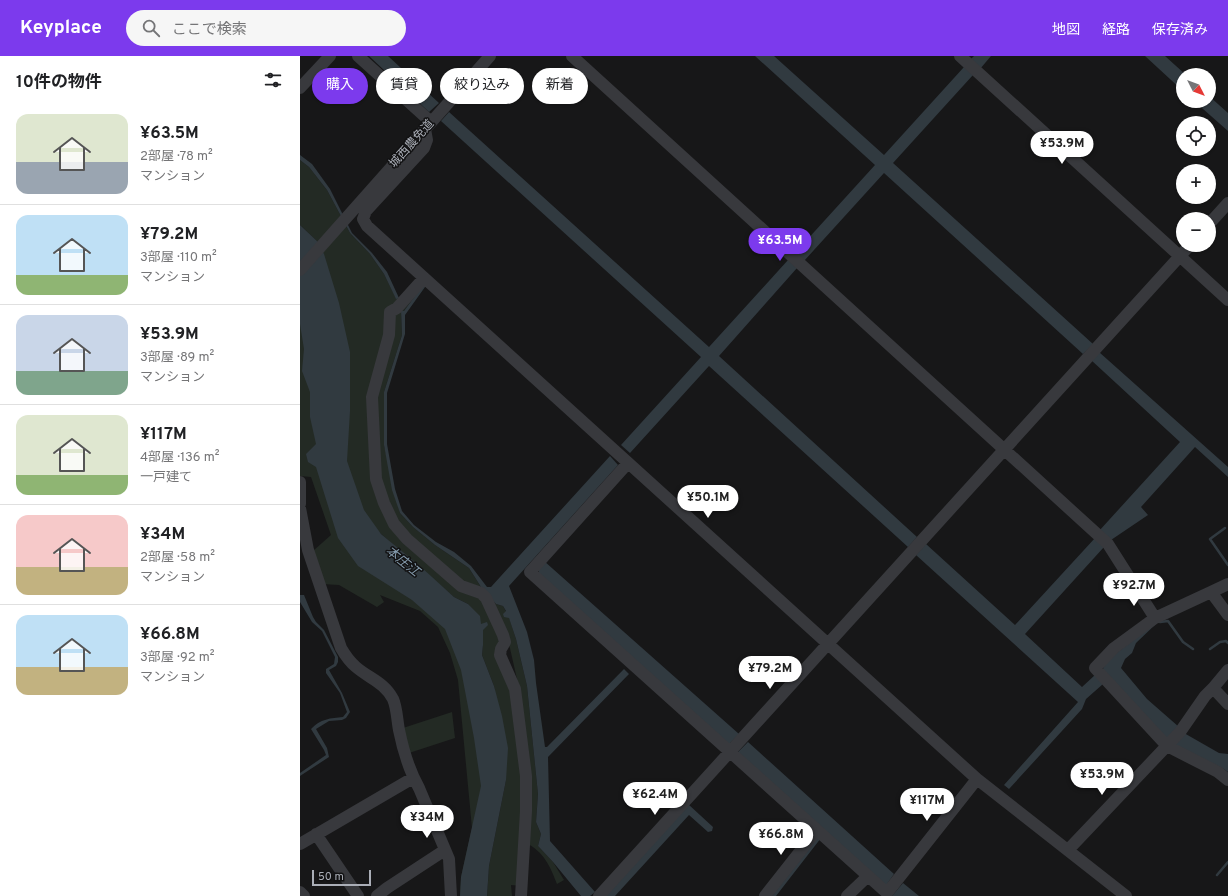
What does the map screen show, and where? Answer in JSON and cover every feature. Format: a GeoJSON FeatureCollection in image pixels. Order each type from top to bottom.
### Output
{"type":"FeatureCollection","features":[{"type":"Feature","properties":{"kind":"street"},"geometry":{"type":"LineString","coordinates":[[300,88],[330,56]]}},
{"type":"Feature","properties":{"kind":"street"},"geometry":{"type":"LineString","coordinates":[[358,56],[428,126],[427,140],[424,148],[366,211],[363,219],[367,226],[977,779],[1126,896]]}},
{"type":"Feature","properties":{"kind":"street","name":"城西農免道"},"geometry":{"type":"LineString","coordinates":[[300,270],[490,56]]}},
{"type":"Feature","properties":{"kind":"street"},"geometry":{"type":"LineString","coordinates":[[572,56],[1108,544],[1155,618]]}},
{"type":"Feature","properties":{"kind":"street"},"geometry":{"type":"LineString","coordinates":[[960,56],[1228,300]]}},
{"type":"Feature","properties":{"kind":"street"},"geometry":{"type":"LineString","coordinates":[[1216,216],[1228,203]]}},
{"type":"Feature","properties":{"kind":"street"},"geometry":{"type":"LineString","coordinates":[[599,896],[1184,252]]}},
{"type":"Feature","properties":{"kind":"street"},"geometry":{"type":"LineString","coordinates":[[424,278],[397,308],[390,312],[388,335],[372,397],[376,479],[384,503],[394,524],[407,539],[461,586],[481,593],[486,598],[504,635],[505,642],[501,649],[500,655],[515,690],[526,776],[526,812],[521,896]]}},
{"type":"Feature","properties":{"kind":"street"},"geometry":{"type":"LineString","coordinates":[[628,463],[530,572],[868,876],[890,889],[977,779]]}},
{"type":"Feature","properties":{"kind":"street"},"geometry":{"type":"LineString","coordinates":[[300,482],[300,504]]}},
{"type":"Feature","properties":{"kind":"street"},"geometry":{"type":"LineString","coordinates":[[300,508],[308,550],[341,648],[348,659],[357,668],[374,678],[387,690],[394,701],[404,749],[413,778],[419,788],[449,858],[451,896]]}},
{"type":"Feature","properties":{"kind":"street"},"geometry":{"type":"LineString","coordinates":[[1228,584],[1155,618],[1114,648],[1095,668],[1167,746],[1218,772],[1228,780]]}},
{"type":"Feature","properties":{"kind":"street"},"geometry":{"type":"LineString","coordinates":[[1211,592],[1228,615]]}},
{"type":"Feature","properties":{"kind":"street"},"geometry":{"type":"LineString","coordinates":[[1068,850],[1180,732],[1205,696],[1228,670]]}},
{"type":"Feature","properties":{"kind":"street"},"geometry":{"type":"LineString","coordinates":[[1213,688],[1228,704]]}},
{"type":"Feature","properties":{"kind":"street"},"geometry":{"type":"LineString","coordinates":[[300,844],[413,778]]}},
{"type":"Feature","properties":{"kind":"street"},"geometry":{"type":"LineString","coordinates":[[765,896],[817,830]]}},
{"type":"Feature","properties":{"kind":"street"},"geometry":{"type":"LineString","coordinates":[[316,834],[358,896]]}},
{"type":"Feature","properties":{"kind":"street"},"geometry":{"type":"LineString","coordinates":[[377,896],[445,850]]}},
{"type":"Feature","properties":{"kind":"street"},"geometry":{"type":"LineString","coordinates":[[848,896],[868,876]]}},
{"type":"Feature","properties":{"kind":"street"},"geometry":{"type":"LineString","coordinates":[[300,892],[304,896]]}},
{"type":"Feature","properties":{"kind":"shaded area"},"geometry":{"type":"Polygon","coordinates":[[[300,160],[309,167],[327,190],[350,233],[370,254],[384,274],[396,298],[400,298],[423,285],[404,311],[401,311],[402,335],[384,392],[384,445],[400,513],[413,527],[435,545],[469,568],[481,587],[496,604],[503,606],[509,617],[516,639],[527,686],[538,794],[536,822],[541,834],[538,846],[553,862],[564,880],[557,884],[546,860],[542,855],[526,843],[523,886],[511,885],[512,896],[487,896],[489,866],[506,780],[494,686],[482,655],[483,629],[468,604],[454,597],[351,508],[317,241],[300,225],[300,160]],[[502,642],[513,690],[521,716],[517,679],[509,644],[502,642]]]}},
{"type":"Feature","properties":{"kind":"shaded area"},"geometry":{"type":"Polygon","coordinates":[[[300,272],[317,393],[321,465],[438,610],[465,662],[485,797],[460,896],[461,877],[472,828],[458,680],[450,653],[438,627],[420,611],[380,595],[384,602],[377,607],[339,585],[322,584],[313,551],[331,535],[311,477],[300,476],[300,272]]]}},
{"type":"Feature","properties":{"kind":"shaded area"},"geometry":{"type":"Polygon","coordinates":[[[452,712],[455,738],[409,753],[403,728],[452,712]]]}},
{"type":"Feature","properties":{"kind":"water"},"geometry":{"type":"Polygon","coordinates":[[[369,56],[388,56],[401,68],[382,68],[369,56]]]}},
{"type":"Feature","properties":{"kind":"water"},"geometry":{"type":"Polygon","coordinates":[[[755,56],[774,56],[884,155],[964,67],[973,75],[893,163],[1093,344],[1083,354],[884,173],[804,261],[795,253],[875,165],[755,56]]]}},
{"type":"Feature","properties":{"kind":"water"},"geometry":{"type":"Polygon","coordinates":[[[974,56],[991,56],[980,69],[970,60],[974,56]]]}},
{"type":"Feature","properties":{"kind":"water"},"geometry":{"type":"Polygon","coordinates":[[[1145,56],[1165,56],[1178,68],[1176,68],[1176,85],[1145,56]]]}},
{"type":"Feature","properties":{"kind":"water"},"geometry":{"type":"Polygon","coordinates":[[[432,97],[439,103],[429,112],[420,104],[432,104],[432,97]]]}},
{"type":"Feature","properties":{"kind":"water"},"geometry":{"type":"Polygon","coordinates":[[[1216,102],[1228,113],[1228,131],[1216,120],[1216,116],[1211,116],[1202,108],[1216,108],[1216,102]]]}},
{"type":"Feature","properties":{"kind":"water"},"geometry":{"type":"Polygon","coordinates":[[[449,112],[709,347],[788,260],[797,268],[719,356],[917,537],[908,547],[709,366],[630,453],[621,445],[701,357],[441,121],[449,112]]]}},
{"type":"Feature","properties":{"kind":"water"},"geometry":{"type":"Polygon","coordinates":[[[300,155],[312,164],[330,189],[352,233],[372,253],[387,272],[399,298],[396,299],[384,274],[370,254],[350,233],[327,190],[309,167],[300,160],[300,155]]]}},
{"type":"Feature","properties":{"kind":"water","name":"本庄江"},"geometry":{"type":"Polygon","coordinates":[[[300,225],[317,241],[324,254],[339,303],[350,352],[350,411],[347,461],[364,510],[381,534],[454,597],[468,604],[480,616],[481,624],[487,622],[488,625],[483,630],[482,655],[494,686],[508,748],[506,780],[489,866],[487,896],[460,896],[461,877],[481,786],[474,738],[461,670],[445,629],[412,600],[358,566],[338,538],[316,467],[308,462],[306,454],[316,444],[310,417],[310,392],[302,371],[304,349],[300,324],[300,225]]]}},
{"type":"Feature","properties":{"kind":"water"},"geometry":{"type":"Polygon","coordinates":[[[423,285],[425,287],[405,315],[405,334],[387,393],[387,444],[395,489],[402,511],[414,525],[436,542],[454,552],[471,566],[487,587],[491,587],[610,456],[618,465],[509,586],[527,632],[534,660],[545,747],[547,747],[624,669],[629,674],[548,757],[550,841],[595,892],[590,896],[581,896],[538,846],[541,834],[536,822],[538,794],[527,686],[516,639],[509,618],[504,617],[503,614],[506,611],[503,606],[496,604],[481,587],[469,568],[435,545],[413,527],[400,513],[392,490],[384,445],[384,392],[402,335],[401,311],[404,311],[423,285]]]}},
{"type":"Feature","properties":{"kind":"water"},"geometry":{"type":"Polygon","coordinates":[[[1099,352],[1228,467],[1228,477],[1195,447],[1141,507],[1148,515],[1111,540],[1099,531],[1180,442],[1091,360],[1099,352]]]}},
{"type":"Feature","properties":{"kind":"water"},"geometry":{"type":"Polygon","coordinates":[[[1095,538],[1104,547],[1025,634],[1082,687],[1095,675],[1103,684],[1086,699],[1082,709],[1009,789],[1004,785],[1078,702],[916,555],[926,544],[1015,625],[1095,538]]]}},
{"type":"Feature","properties":{"kind":"water"},"geometry":{"type":"Polygon","coordinates":[[[544,561],[739,734],[729,744],[539,575],[539,567],[544,561]]]}},
{"type":"Feature","properties":{"kind":"water"},"geometry":{"type":"Polygon","coordinates":[[[300,595],[304,595],[313,617],[324,630],[338,657],[336,666],[329,670],[342,693],[350,712],[346,718],[342,720],[329,721],[316,729],[327,748],[329,757],[300,776],[300,773],[326,755],[311,729],[322,721],[343,717],[347,712],[340,693],[326,673],[326,669],[334,664],[335,657],[322,631],[312,622],[300,602],[300,595]]]}},
{"type":"Feature","properties":{"kind":"water"},"geometry":{"type":"Polygon","coordinates":[[[1158,622],[1136,643],[1132,653],[1125,659],[1121,668],[1147,699],[1179,727],[1166,739],[1103,669],[1111,658],[1158,622]]]}},
{"type":"Feature","properties":{"kind":"water"},"geometry":{"type":"Polygon","coordinates":[[[1184,733],[1219,753],[1228,754],[1228,772],[1175,745],[1184,733]]]}},
{"type":"Feature","properties":{"kind":"water"},"geometry":{"type":"Polygon","coordinates":[[[748,742],[894,874],[887,884],[884,884],[738,752],[748,742]]]}},
{"type":"Feature","properties":{"kind":"water"},"geometry":{"type":"Polygon","coordinates":[[[688,804],[713,827],[712,831],[708,832],[689,815],[615,896],[606,896],[688,804]]]}},
{"type":"Feature","properties":{"kind":"water"},"geometry":{"type":"Polygon","coordinates":[[[819,836],[821,838],[776,896],[772,896],[819,836]]]}},
{"type":"Feature","properties":{"kind":"water"},"geometry":{"type":"Polygon","coordinates":[[[903,883],[919,896],[892,896],[903,883]]]}},
{"type":"Feature","properties":{"kind":"waterway"},"geometry":{"type":"LineString","coordinates":[[1225,528],[1210,539],[1228,565]]}},
{"type":"Feature","properties":{"kind":"waterway"},"geometry":{"type":"LineString","coordinates":[[1160,622],[1168,621],[1183,642],[1193,649]]}},
{"type":"Feature","properties":{"kind":"waterway"},"geometry":{"type":"LineString","coordinates":[[1210,649],[1220,642],[1226,641],[1228,643]]}},
{"type":"Feature","properties":{"kind":"waterway"},"geometry":{"type":"LineString","coordinates":[[1217,875],[1228,862]]}}]}
